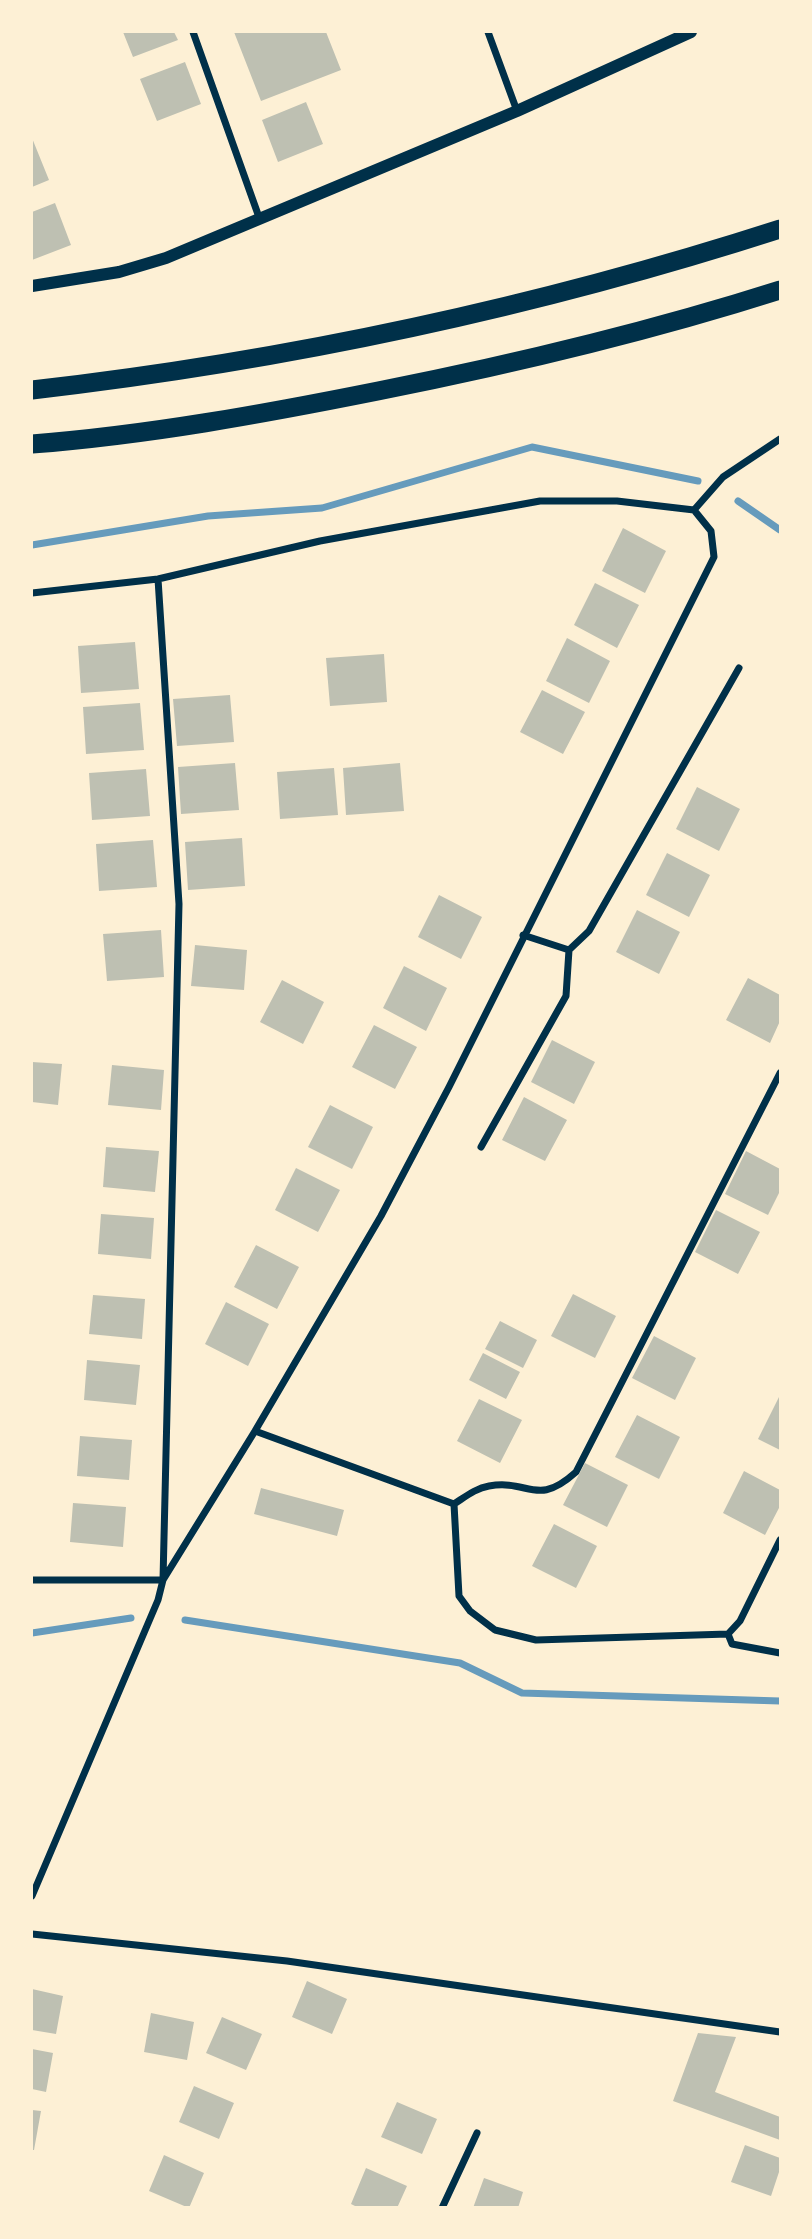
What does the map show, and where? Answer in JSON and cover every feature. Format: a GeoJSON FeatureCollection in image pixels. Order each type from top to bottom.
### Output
{"type":"FeatureCollection","features":[{"type":"Feature","properties":{"kind":"highway"},"geometry":{"type":"LineString","coordinates":[[32,390],[182,371],[333,343],[623,275],[780,229]]}},
{"type":"Feature","properties":{"kind":"highway"},"geometry":{"type":"LineString","coordinates":[[32,444],[253,416],[432,380],[599,342],[780,290]]}},
{"type":"Feature","properties":{"kind":"street"},"geometry":{"type":"LineString","coordinates":[[193,32],[260,221]]}},
{"type":"Feature","properties":{"kind":"street"},"geometry":{"type":"LineString","coordinates":[[488,32],[517,111]]}},
{"type":"Feature","properties":{"kind":"street"},"geometry":{"type":"LineString","coordinates":[[32,286],[119,272],[260,221],[517,111],[691,32]]}},
{"type":"Feature","properties":{"kind":"street"},"geometry":{"type":"LineString","coordinates":[[694,510],[723,477],[780,439]]}},
{"type":"Feature","properties":{"kind":"street"},"geometry":{"type":"LineString","coordinates":[[32,593],[158,579],[320,541],[540,501],[617,501],[694,510],[711,531],[714,557],[449,1087],[381,1216],[255,1431],[163,1580],[32,1896]]}},
{"type":"Feature","properties":{"kind":"street"},"geometry":{"type":"LineString","coordinates":[[158,579],[179,904],[163,1580]]}},
{"type":"Feature","properties":{"kind":"street"},"geometry":{"type":"LineString","coordinates":[[481,1147],[566,996],[569,950],[589,930],[739,668]]}},
{"type":"Feature","properties":{"kind":"street"},"geometry":{"type":"LineString","coordinates":[[523,935],[569,950]]}},
{"type":"Feature","properties":{"kind":"street"},"geometry":{"type":"LineString","coordinates":[[255,1431],[454,1504],[488,1486],[535,1491],[554,1489],[576,1472],[780,1073]]}},
{"type":"Feature","properties":{"kind":"street"},"geometry":{"type":"LineString","coordinates":[[454,1504],[459,1596],[470,1611],[495,1630],[536,1640],[728,1634],[740,1622],[780,1540]]}},
{"type":"Feature","properties":{"kind":"street"},"geometry":{"type":"LineString","coordinates":[[32,1580],[163,1580]]}},
{"type":"Feature","properties":{"kind":"street"},"geometry":{"type":"LineString","coordinates":[[728,1634],[732,1644],[780,1653]]}},
{"type":"Feature","properties":{"kind":"street"},"geometry":{"type":"LineString","coordinates":[[32,1934],[288,1961],[780,2032]]}},
{"type":"Feature","properties":{"kind":"street"},"geometry":{"type":"LineString","coordinates":[[442,2207],[477,2133]]}},
{"type":"Feature","properties":{"kind":"building"},"geometry":{"type":"Polygon","coordinates":[[[123,32],[174,32],[178,40],[133,57],[123,32]]]}},
{"type":"Feature","properties":{"kind":"building"},"geometry":{"type":"Polygon","coordinates":[[[234,32],[326,32],[341,70],[261,101],[234,32]]]}},
{"type":"Feature","properties":{"kind":"building"},"geometry":{"type":"Polygon","coordinates":[[[185,62],[201,104],[157,121],[140,79],[185,62]]]}},
{"type":"Feature","properties":{"kind":"building"},"geometry":{"type":"Polygon","coordinates":[[[306,102],[323,144],[278,162],[262,120],[306,102]]]}},
{"type":"Feature","properties":{"kind":"building"},"geometry":{"type":"Polygon","coordinates":[[[32,138],[49,180],[32,187],[32,138]]]}},
{"type":"Feature","properties":{"kind":"building"},"geometry":{"type":"Polygon","coordinates":[[[55,203],[71,245],[32,260],[32,212],[55,203]]]}},
{"type":"Feature","properties":{"kind":"building"},"geometry":{"type":"Polygon","coordinates":[[[623,528],[666,551],[645,593],[602,571],[623,528]]]}},
{"type":"Feature","properties":{"kind":"building"},"geometry":{"type":"Polygon","coordinates":[[[595,583],[639,605],[617,648],[574,625],[595,583]]]}},
{"type":"Feature","properties":{"kind":"building"},"geometry":{"type":"Polygon","coordinates":[[[567,638],[610,661],[589,703],[546,681],[567,638]]]}},
{"type":"Feature","properties":{"kind":"building"},"geometry":{"type":"Polygon","coordinates":[[[135,642],[139,689],[81,693],[78,646],[135,642]]]}},
{"type":"Feature","properties":{"kind":"building"},"geometry":{"type":"Polygon","coordinates":[[[384,654],[387,702],[330,706],[326,658],[384,654]]]}},
{"type":"Feature","properties":{"kind":"building"},"geometry":{"type":"Polygon","coordinates":[[[542,690],[585,712],[563,754],[520,732],[542,690]]]}},
{"type":"Feature","properties":{"kind":"building"},"geometry":{"type":"Polygon","coordinates":[[[230,695],[234,742],[177,746],[173,699],[230,695]]]}},
{"type":"Feature","properties":{"kind":"building"},"geometry":{"type":"Polygon","coordinates":[[[140,703],[144,750],[86,754],[83,707],[140,703]]]}},
{"type":"Feature","properties":{"kind":"building"},"geometry":{"type":"Polygon","coordinates":[[[235,763],[239,810],[181,814],[178,767],[235,763]]]}},
{"type":"Feature","properties":{"kind":"building"},"geometry":{"type":"Polygon","coordinates":[[[400,763],[404,811],[346,815],[343,768],[400,763]]]}},
{"type":"Feature","properties":{"kind":"building"},"geometry":{"type":"Polygon","coordinates":[[[334,768],[338,815],[280,819],[277,772],[334,768]]]}},
{"type":"Feature","properties":{"kind":"building"},"geometry":{"type":"Polygon","coordinates":[[[146,769],[150,816],[92,820],[89,773],[146,769]]]}},
{"type":"Feature","properties":{"kind":"building"},"geometry":{"type":"Polygon","coordinates":[[[697,787],[740,809],[719,851],[676,829],[697,787]]]}},
{"type":"Feature","properties":{"kind":"building"},"geometry":{"type":"Polygon","coordinates":[[[242,838],[245,886],[188,890],[185,842],[242,838]]]}},
{"type":"Feature","properties":{"kind":"building"},"geometry":{"type":"Polygon","coordinates":[[[153,840],[157,887],[99,891],[96,844],[153,840]]]}},
{"type":"Feature","properties":{"kind":"building"},"geometry":{"type":"Polygon","coordinates":[[[667,853],[710,875],[689,917],[646,895],[667,853]]]}},
{"type":"Feature","properties":{"kind":"building"},"geometry":{"type":"Polygon","coordinates":[[[439,895],[482,917],[461,959],[418,937],[439,895]]]}},
{"type":"Feature","properties":{"kind":"building"},"geometry":{"type":"Polygon","coordinates":[[[637,910],[680,932],[659,974],[616,952],[637,910]]]}},
{"type":"Feature","properties":{"kind":"building"},"geometry":{"type":"Polygon","coordinates":[[[161,930],[164,977],[107,981],[103,934],[161,930]]]}},
{"type":"Feature","properties":{"kind":"building"},"geometry":{"type":"Polygon","coordinates":[[[195,945],[247,950],[244,990],[191,986],[195,945]]]}},
{"type":"Feature","properties":{"kind":"building"},"geometry":{"type":"Polygon","coordinates":[[[404,966],[447,988],[426,1031],[383,1008],[404,966]]]}},
{"type":"Feature","properties":{"kind":"building"},"geometry":{"type":"Polygon","coordinates":[[[748,978],[780,995],[780,1021],[770,1043],[726,1020],[748,978]]]}},
{"type":"Feature","properties":{"kind":"building"},"geometry":{"type":"Polygon","coordinates":[[[282,980],[324,1002],[303,1044],[260,1022],[282,980]]]}},
{"type":"Feature","properties":{"kind":"building"},"geometry":{"type":"Polygon","coordinates":[[[374,1025],[417,1047],[395,1089],[352,1067],[374,1025]]]}},
{"type":"Feature","properties":{"kind":"building"},"geometry":{"type":"Polygon","coordinates":[[[552,1040],[595,1062],[574,1104],[531,1082],[552,1040]]]}},
{"type":"Feature","properties":{"kind":"building"},"geometry":{"type":"Polygon","coordinates":[[[32,1062],[62,1064],[58,1105],[32,1102],[32,1062]]]}},
{"type":"Feature","properties":{"kind":"building"},"geometry":{"type":"Polygon","coordinates":[[[112,1065],[164,1070],[161,1110],[108,1105],[112,1065]]]}},
{"type":"Feature","properties":{"kind":"building"},"geometry":{"type":"Polygon","coordinates":[[[524,1097],[567,1120],[545,1161],[502,1140],[524,1097]]]}},
{"type":"Feature","properties":{"kind":"building"},"geometry":{"type":"Polygon","coordinates":[[[330,1105],[373,1127],[352,1169],[308,1147],[330,1105]]]}},
{"type":"Feature","properties":{"kind":"building"},"geometry":{"type":"Polygon","coordinates":[[[106,1147],[159,1151],[155,1192],[103,1187],[106,1147]]]}},
{"type":"Feature","properties":{"kind":"building"},"geometry":{"type":"Polygon","coordinates":[[[746,1151],[780,1169],[780,1191],[768,1215],[725,1194],[746,1151]]]}},
{"type":"Feature","properties":{"kind":"building"},"geometry":{"type":"Polygon","coordinates":[[[296,1168],[340,1190],[318,1232],[275,1210],[296,1168]]]}},
{"type":"Feature","properties":{"kind":"building"},"geometry":{"type":"Polygon","coordinates":[[[716,1210],[760,1232],[738,1274],[695,1252],[716,1210]]]}},
{"type":"Feature","properties":{"kind":"building"},"geometry":{"type":"Polygon","coordinates":[[[101,1214],[154,1218],[151,1259],[98,1254],[101,1214]]]}},
{"type":"Feature","properties":{"kind":"building"},"geometry":{"type":"Polygon","coordinates":[[[256,1245],[299,1267],[277,1309],[234,1287],[256,1245]]]}},
{"type":"Feature","properties":{"kind":"building"},"geometry":{"type":"Polygon","coordinates":[[[573,1294],[616,1316],[595,1358],[551,1336],[573,1294]]]}},
{"type":"Feature","properties":{"kind":"building"},"geometry":{"type":"Polygon","coordinates":[[[93,1295],[145,1299],[142,1339],[89,1334],[93,1295]]]}},
{"type":"Feature","properties":{"kind":"building"},"geometry":{"type":"Polygon","coordinates":[[[226,1302],[269,1324],[248,1366],[205,1344],[226,1302]]]}},
{"type":"Feature","properties":{"kind":"building"},"geometry":{"type":"Polygon","coordinates":[[[500,1321],[537,1340],[523,1368],[485,1349],[500,1321]]]}},
{"type":"Feature","properties":{"kind":"building"},"geometry":{"type":"Polygon","coordinates":[[[654,1336],[696,1358],[675,1400],[632,1378],[654,1336]]]}},
{"type":"Feature","properties":{"kind":"building"},"geometry":{"type":"Polygon","coordinates":[[[483,1353],[520,1372],[506,1399],[469,1380],[483,1353]]]}},
{"type":"Feature","properties":{"kind":"building"},"geometry":{"type":"Polygon","coordinates":[[[87,1360],[140,1365],[136,1405],[84,1400],[87,1360]]]}},
{"type":"Feature","properties":{"kind":"building"},"geometry":{"type":"Polygon","coordinates":[[[780,1395],[780,1450],[758,1439],[780,1395]]]}},
{"type":"Feature","properties":{"kind":"building"},"geometry":{"type":"Polygon","coordinates":[[[479,1399],[522,1420],[500,1463],[457,1441],[479,1399]]]}},
{"type":"Feature","properties":{"kind":"building"},"geometry":{"type":"Polygon","coordinates":[[[637,1415],[680,1437],[659,1479],[615,1457],[637,1415]]]}},
{"type":"Feature","properties":{"kind":"building"},"geometry":{"type":"Polygon","coordinates":[[[80,1436],[132,1440],[129,1480],[77,1476],[80,1436]]]}},
{"type":"Feature","properties":{"kind":"building"},"geometry":{"type":"Polygon","coordinates":[[[585,1463],[628,1485],[607,1527],[563,1505],[585,1463]]]}},
{"type":"Feature","properties":{"kind":"building"},"geometry":{"type":"Polygon","coordinates":[[[744,1471],[780,1490],[780,1506],[765,1535],[723,1513],[744,1471]]]}},
{"type":"Feature","properties":{"kind":"building"},"geometry":{"type":"Polygon","coordinates":[[[261,1488],[344,1510],[337,1536],[254,1514],[261,1488]]]}},
{"type":"Feature","properties":{"kind":"building"},"geometry":{"type":"Polygon","coordinates":[[[73,1503],[126,1507],[123,1547],[70,1542],[73,1503]]]}},
{"type":"Feature","properties":{"kind":"building"},"geometry":{"type":"Polygon","coordinates":[[[554,1524],[597,1546],[576,1588],[532,1566],[554,1524]]]}},
{"type":"Feature","properties":{"kind":"building"},"geometry":{"type":"Polygon","coordinates":[[[307,1981],[347,1999],[332,2034],[292,2017],[307,1981]]]}},
{"type":"Feature","properties":{"kind":"building"},"geometry":{"type":"Polygon","coordinates":[[[32,1989],[63,1996],[56,2034],[32,2030],[32,1989]]]}},
{"type":"Feature","properties":{"kind":"building"},"geometry":{"type":"Polygon","coordinates":[[[151,2013],[194,2022],[187,2060],[144,2052],[151,2013]]]}},
{"type":"Feature","properties":{"kind":"building"},"geometry":{"type":"Polygon","coordinates":[[[222,2017],[262,2034],[246,2070],[206,2053],[222,2017]]]}},
{"type":"Feature","properties":{"kind":"building"},"geometry":{"type":"Polygon","coordinates":[[[698,2033],[736,2037],[715,2092],[780,2117],[780,2140],[673,2101],[698,2033]]]}},
{"type":"Feature","properties":{"kind":"building"},"geometry":{"type":"Polygon","coordinates":[[[32,2049],[53,2053],[46,2092],[32,2089],[32,2049]]]}},
{"type":"Feature","properties":{"kind":"building"},"geometry":{"type":"Polygon","coordinates":[[[194,2086],[234,2103],[219,2139],[179,2122],[194,2086]]]}},
{"type":"Feature","properties":{"kind":"building"},"geometry":{"type":"Polygon","coordinates":[[[397,2102],[437,2119],[422,2154],[381,2137],[397,2102]]]}},
{"type":"Feature","properties":{"kind":"building"},"geometry":{"type":"Polygon","coordinates":[[[32,2110],[41,2111],[34,2150],[32,2150],[32,2110]]]}},
{"type":"Feature","properties":{"kind":"building"},"geometry":{"type":"Polygon","coordinates":[[[745,2145],[780,2158],[780,2169],[771,2196],[731,2182],[745,2145]]]}},
{"type":"Feature","properties":{"kind":"building"},"geometry":{"type":"Polygon","coordinates":[[[164,2155],[204,2173],[189,2208],[149,2191],[164,2155]]]}},
{"type":"Feature","properties":{"kind":"building"},"geometry":{"type":"Polygon","coordinates":[[[366,2168],[407,2186],[397,2208],[359,2208],[351,2204],[366,2168]]]}},
{"type":"Feature","properties":{"kind":"building"},"geometry":{"type":"Polygon","coordinates":[[[484,2178],[523,2192],[518,2208],[473,2208],[484,2178]]]}},
{"type":"Feature","properties":{"kind":"waterway"},"geometry":{"type":"LineString","coordinates":[[32,545],[208,516],[322,508],[532,447],[698,481]]}},
{"type":"Feature","properties":{"kind":"waterway"},"geometry":{"type":"LineString","coordinates":[[738,501],[780,530]]}},
{"type":"Feature","properties":{"kind":"waterway"},"geometry":{"type":"LineString","coordinates":[[32,1633],[131,1618]]}},
{"type":"Feature","properties":{"kind":"waterway"},"geometry":{"type":"LineString","coordinates":[[185,1620],[460,1663],[522,1693],[780,1701]]}}]}
